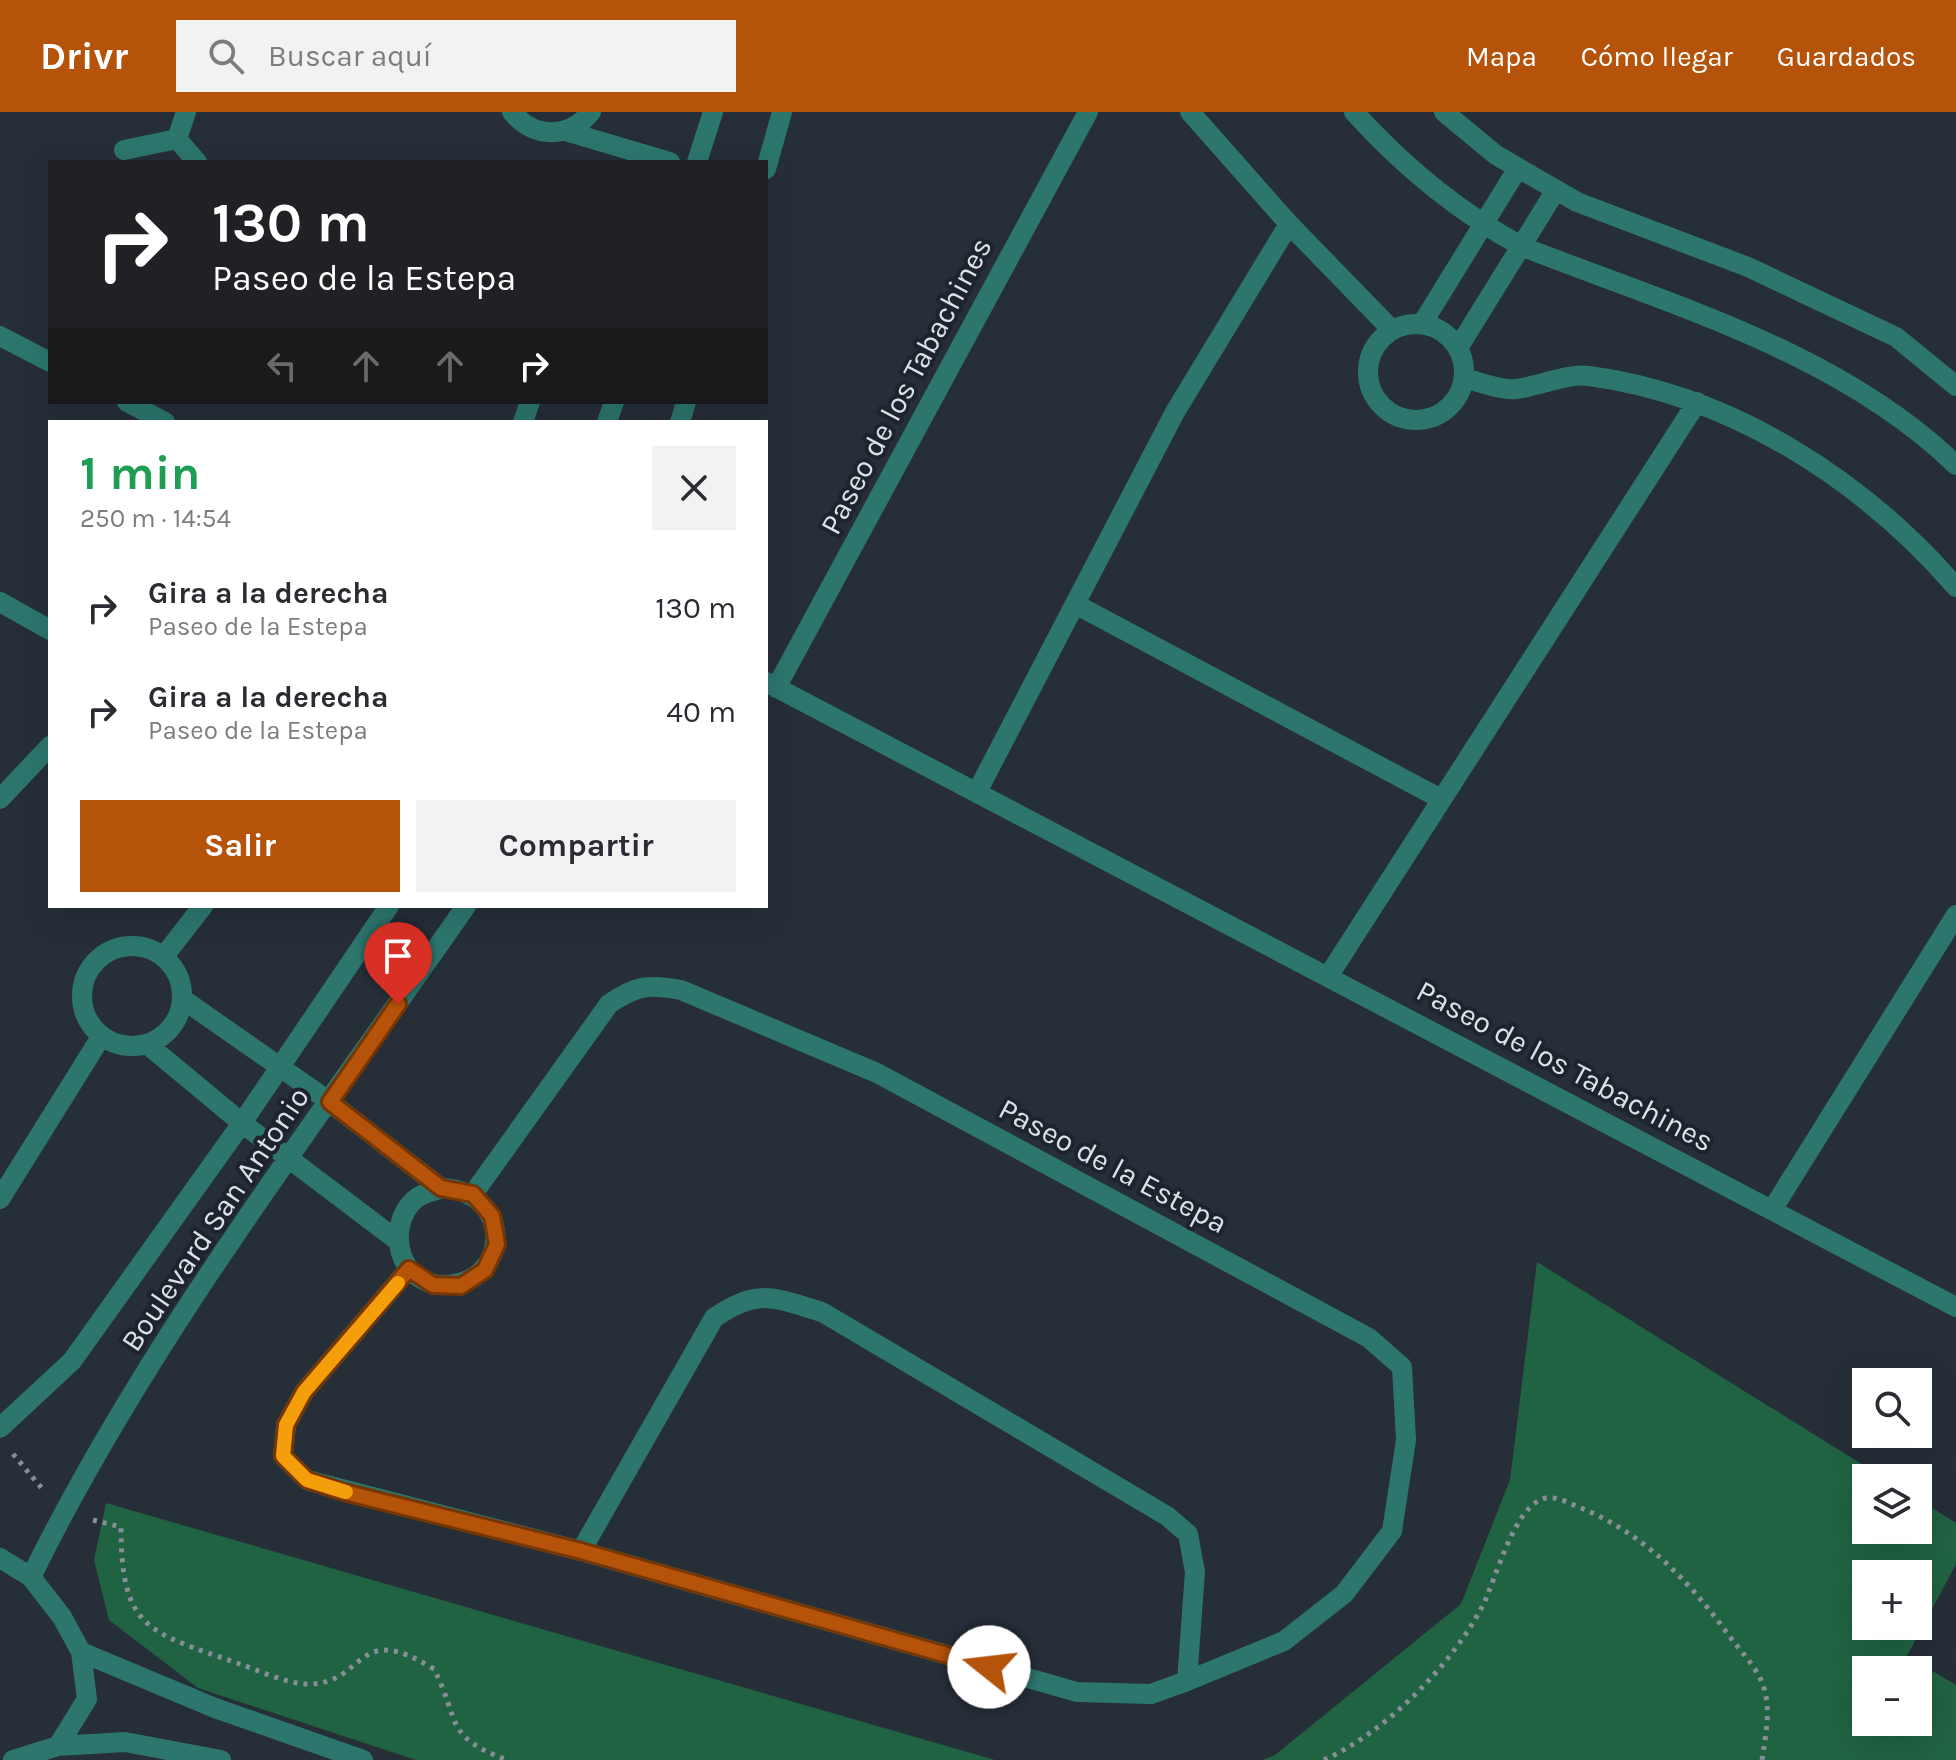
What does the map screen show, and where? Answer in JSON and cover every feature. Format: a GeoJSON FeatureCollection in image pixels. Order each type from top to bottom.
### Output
{"type":"FeatureCollection","features":[{"type":"Feature","properties":{"kind":"street"},"geometry":{"type":"LineString","coordinates":[[177,139],[186,112]]}},
{"type":"Feature","properties":{"kind":"street"},"geometry":{"type":"LineString","coordinates":[[512,112],[534,130],[565,131],[614,154],[656,160]]}},
{"type":"Feature","properties":{"kind":"street"},"geometry":{"type":"LineString","coordinates":[[565,131],[591,112]]}},
{"type":"Feature","properties":{"kind":"street"},"geometry":{"type":"LineString","coordinates":[[698,160],[713,112]]}},
{"type":"Feature","properties":{"kind":"street"},"geometry":{"type":"LineString","coordinates":[[768,162],[782,112]]}},
{"type":"Feature","properties":{"kind":"street","name":"Paseo de los Tabachines"},"geometry":{"type":"LineString","coordinates":[[1088,112],[771,685],[1329,975],[1956,1307]]}},
{"type":"Feature","properties":{"kind":"street"},"geometry":{"type":"LineString","coordinates":[[1190,112],[1289,224],[1392,330]]}},
{"type":"Feature","properties":{"kind":"street"},"geometry":{"type":"LineString","coordinates":[[1354,112],[1384,145],[1483,225],[1523,247],[1812,362],[1931,441],[1956,465]]}},
{"type":"Feature","properties":{"kind":"street"},"geometry":{"type":"LineString","coordinates":[[1444,112],[1496,155],[1577,202],[1748,267],[1896,337],[1956,386]]}},
{"type":"Feature","properties":{"kind":"street"},"geometry":{"type":"LineString","coordinates":[[124,150],[177,139]]}},
{"type":"Feature","properties":{"kind":"street"},"geometry":{"type":"LineString","coordinates":[[177,139],[195,160]]}},
{"type":"Feature","properties":{"kind":"street"},"geometry":{"type":"LineString","coordinates":[[1422,324],[1518,168]]}},
{"type":"Feature","properties":{"kind":"street"},"geometry":{"type":"LineString","coordinates":[[1458,348],[1556,190]]}},
{"type":"Feature","properties":{"kind":"street"},"geometry":{"type":"LineString","coordinates":[[977,792],[1175,412],[1289,224]]}},
{"type":"Feature","properties":{"kind":"street"},"geometry":{"type":"LineString","coordinates":[[1422,324],[1437,328],[1458,348],[1464,378],[1451,406],[1438,416],[1405,420],[1377,402],[1367,370],[1371,353],[1392,330],[1422,324]]}},
{"type":"Feature","properties":{"kind":"street"},"geometry":{"type":"LineString","coordinates":[[0,336],[48,361]]}},
{"type":"Feature","properties":{"kind":"street"},"geometry":{"type":"LineString","coordinates":[[1464,378],[1514,389],[1586,375],[1697,402],[1815,461],[1919,543],[1956,587]]}},
{"type":"Feature","properties":{"kind":"street"},"geometry":{"type":"LineString","coordinates":[[1329,975],[1697,402]]}},
{"type":"Feature","properties":{"kind":"street"},"geometry":{"type":"LineString","coordinates":[[131,404],[161,420]]}},
{"type":"Feature","properties":{"kind":"street"},"geometry":{"type":"LineString","coordinates":[[0,602],[48,629]]}},
{"type":"Feature","properties":{"kind":"street"},"geometry":{"type":"LineString","coordinates":[[1075,604],[1441,799]]}},
{"type":"Feature","properties":{"kind":"street"},"geometry":{"type":"LineString","coordinates":[[0,799],[48,748]]}},
{"type":"Feature","properties":{"kind":"street"},"geometry":{"type":"LineString","coordinates":[[164,956],[201,908]]}},
{"type":"Feature","properties":{"kind":"street","name":"Boulevard San Antonio"},"geometry":{"type":"LineString","coordinates":[[0,1428],[72,1361],[242,1123],[388,908]]}},
{"type":"Feature","properties":{"kind":"street","name":"Boulevard San Antonio"},"geometry":{"type":"LineString","coordinates":[[31,1577],[63,1512],[210,1273],[465,908]]}},
{"type":"Feature","properties":{"kind":"street"},"geometry":{"type":"LineString","coordinates":[[1772,1210],[1956,915]]}},
{"type":"Feature","properties":{"kind":"street"},"geometry":{"type":"LineString","coordinates":[[126,943],[164,956],[178,970],[184,1000],[172,1028],[148,1045],[124,1046],[101,1037],[83,1012],[82,982],[98,956],[126,943]]}},
{"type":"Feature","properties":{"kind":"street","name":"Paseo de la Estepa"},"geometry":{"type":"LineString","coordinates":[[409,1269],[304,1392],[286,1425],[283,1456],[307,1480],[581,1551],[1077,1692],[1151,1694],[1284,1641],[1344,1594],[1392,1531],[1406,1440],[1402,1367],[1369,1338],[877,1073],[681,990],[668,987],[632,989],[609,1004],[473,1194]]}},
{"type":"Feature","properties":{"kind":"street"},"geometry":{"type":"LineString","coordinates":[[184,1000],[281,1066],[441,1188],[473,1194],[492,1216],[497,1244],[485,1270],[461,1286],[433,1285],[409,1269],[398,1241],[402,1216],[418,1197],[441,1188]]}},
{"type":"Feature","properties":{"kind":"street"},"geometry":{"type":"LineString","coordinates":[[0,1199],[101,1037]]}},
{"type":"Feature","properties":{"kind":"street"},"geometry":{"type":"LineString","coordinates":[[148,1045],[242,1123],[398,1241]]}},
{"type":"Feature","properties":{"kind":"street"},"geometry":{"type":"LineString","coordinates":[[581,1551],[692,1351],[714,1318],[739,1300],[773,1298],[822,1312],[1167,1516],[1188,1534],[1195,1572],[1187,1681]]}},
{"type":"Feature","properties":{"kind":"street"},"geometry":{"type":"LineString","coordinates":[[0,1558],[31,1577],[62,1617],[81,1652],[87,1699],[58,1746]]}},
{"type":"Feature","properties":{"kind":"street"},"geometry":{"type":"LineString","coordinates":[[81,1652],[215,1708],[363,1760]]}},
{"type":"Feature","properties":{"kind":"street"},"geometry":{"type":"LineString","coordinates":[[13,1760],[58,1746],[125,1742],[221,1760]]}},
{"type":"Feature","properties":{"kind":"path"},"geometry":{"type":"LineString","coordinates":[[9,1448],[63,1512],[121,1527],[122,1582],[131,1603],[150,1628],[195,1648],[306,1684],[339,1674],[376,1649],[389,1648],[434,1669],[463,1739],[477,1749],[504,1759]]}},
{"type":"Feature","properties":{"kind":"path"},"geometry":{"type":"LineString","coordinates":[[1324,1760],[1403,1707],[1461,1641],[1484,1604],[1526,1509],[1545,1498],[1562,1500],[1612,1521],[1651,1548],[1697,1591],[1760,1678],[1768,1707],[1762,1760]]}},
{"type":"Feature","properties":{"kind":"green space"},"geometry":{"type":"Polygon","coordinates":[[[1537,1262],[1862,1464],[1852,1464],[1852,1544],[1932,1544],[1932,1508],[1956,1523],[1956,1564],[1932,1609],[1932,1560],[1852,1560],[1852,1640],[1916,1640],[1907,1656],[1852,1656],[1852,1736],[1932,1736],[1932,1671],[1956,1685],[1956,1760],[1262,1760],[1275,1755],[1461,1604],[1510,1480],[1537,1262]]]}},
{"type":"Feature","properties":{"kind":"green space"},"geometry":{"type":"Polygon","coordinates":[[[106,1503],[995,1760],[416,1760],[198,1688],[109,1620],[94,1560],[106,1503]]]}},
{"type":"Feature","properties":{"kind":"slow traffic"},"geometry":{"type":"LineString","coordinates":[[346,1492],[307,1480],[283,1456],[286,1425],[304,1392],[398,1283]]}},
{"type":"Feature","properties":{"kind":"route"},"geometry":{"type":"LineString","coordinates":[[398,1004],[330,1102],[441,1188],[458,1188],[473,1194],[492,1216],[497,1244],[485,1270],[461,1286],[433,1285],[409,1269],[304,1392],[286,1425],[283,1456],[307,1480],[344,1492],[581,1551],[989,1667]]}}]}
